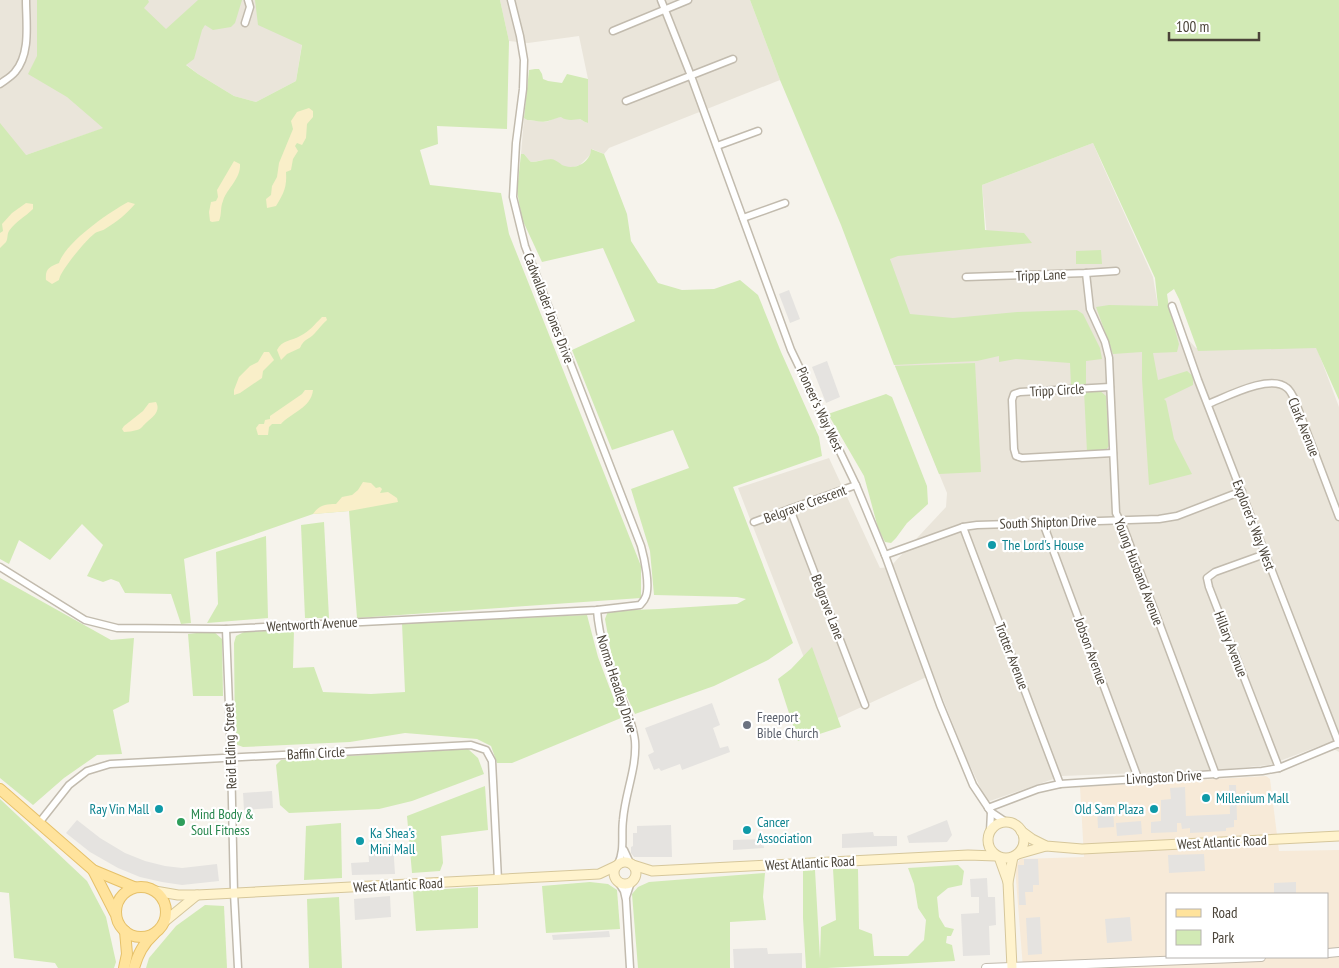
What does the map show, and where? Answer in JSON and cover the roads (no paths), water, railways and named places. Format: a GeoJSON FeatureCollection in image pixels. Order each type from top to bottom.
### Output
{"type":"FeatureCollection","features":[{"type":"Feature","properties":{"kind":"main road"},"geometry":{"type":"LineString","coordinates":[[0,789],[93,870],[134,887],[145,887],[155,891],[164,902],[166,915],[164,922]]}},
{"type":"Feature","properties":{"kind":"main road"},"geometry":{"type":"LineString","coordinates":[[968,855],[984,845],[989,835],[994,826],[1006,822],[1021,831],[1023,837],[1022,849],[1006,859],[998,857],[991,851],[988,845],[989,835]]}},
{"type":"Feature","properties":{"kind":"main road","name":"West Atlantic Road"},"geometry":{"type":"LineString","coordinates":[[1021,831],[1032,840],[1046,846],[1090,850],[1339,836]]}},
{"type":"Feature","properties":{"kind":"main road","name":"West Atlantic Road"},"geometry":{"type":"LineString","coordinates":[[1015,855],[1046,846]]}},
{"type":"Feature","properties":{"kind":"main road","name":"West Atlantic Road"},"geometry":{"type":"LineString","coordinates":[[599,874],[627,884],[652,871],[968,855],[998,857]]}},
{"type":"Feature","properties":{"kind":"main road"},"geometry":{"type":"LineString","coordinates":[[1012,967],[1008,882],[1015,855]]}},
{"type":"Feature","properties":{"kind":"main road"},"geometry":{"type":"LineString","coordinates":[[998,857],[1008,882]]}},
{"type":"Feature","properties":{"kind":"main road","name":"West Atlantic Road"},"geometry":{"type":"LineString","coordinates":[[155,891],[196,895],[599,874],[624,862],[652,871]]}},
{"type":"Feature","properties":{"kind":"main road"},"geometry":{"type":"LineString","coordinates":[[631,864],[636,871],[635,878],[632,881]]}},
{"type":"Feature","properties":{"kind":"main road"},"geometry":{"type":"LineString","coordinates":[[617,865],[614,874],[618,882]]}},
{"type":"Feature","properties":{"kind":"main road"},"geometry":{"type":"LineString","coordinates":[[93,870],[116,914]]}},
{"type":"Feature","properties":{"kind":"main road"},"geometry":{"type":"LineString","coordinates":[[134,887],[120,897],[116,905],[117,920],[125,932],[132,936],[140,937],[154,933]]}},
{"type":"Feature","properties":{"kind":"main road"},"geometry":{"type":"LineString","coordinates":[[134,968],[141,949],[146,942],[164,922],[196,895]]}},
{"type":"Feature","properties":{"kind":"main road"},"geometry":{"type":"LineString","coordinates":[[124,968],[127,948],[125,932]]}},
{"type":"Feature","properties":{"kind":"street"},"geometry":{"type":"LineString","coordinates":[[0,84],[17,70],[23,58],[27,36],[26,0]]}},
{"type":"Feature","properties":{"kind":"street"},"geometry":{"type":"LineString","coordinates":[[246,23],[250,7],[248,0]]}},
{"type":"Feature","properties":{"kind":"street","name":"Cadwallader Jones Drive"},"geometry":{"type":"LineString","coordinates":[[511,0],[524,60],[513,197],[525,246],[641,546],[645,563],[647,597],[640,605]]}},
{"type":"Feature","properties":{"kind":"street","name":"Pioneer's Way West"},"geometry":{"type":"LineString","coordinates":[[661,0],[691,76],[791,350],[856,485],[885,555],[940,705],[974,785],[990,810],[1006,822]]}},
{"type":"Feature","properties":{"kind":"street"},"geometry":{"type":"LineString","coordinates":[[613,30],[688,0]]}},
{"type":"Feature","properties":{"kind":"street"},"geometry":{"type":"LineString","coordinates":[[626,101],[733,59]]}},
{"type":"Feature","properties":{"kind":"street"},"geometry":{"type":"LineString","coordinates":[[716,146],[758,131]]}},
{"type":"Feature","properties":{"kind":"street"},"geometry":{"type":"LineString","coordinates":[[743,218],[785,203]]}},
{"type":"Feature","properties":{"kind":"street","name":"Tripp Lane"},"geometry":{"type":"LineString","coordinates":[[966,277],[1116,271]]}},
{"type":"Feature","properties":{"kind":"street","name":"Young Husband Avenue"},"geometry":{"type":"LineString","coordinates":[[1086,273],[1090,310],[1105,342],[1109,358],[1116,513],[1216,775]]}},
{"type":"Feature","properties":{"kind":"street","name":"Explorer's Way West"},"geometry":{"type":"LineString","coordinates":[[1172,306],[1198,380],[1265,554],[1336,729],[1339,744]]}},
{"type":"Feature","properties":{"kind":"street","name":"Clark Avenue"},"geometry":{"type":"LineString","coordinates":[[1208,404],[1267,383],[1278,383],[1288,388],[1294,398],[1339,517]]}},
{"type":"Feature","properties":{"kind":"street","name":"Tripp Circle"},"geometry":{"type":"LineString","coordinates":[[1110,387],[1020,392],[1014,394],[1012,400],[1014,449],[1016,456],[1022,458],[1113,453]]}},
{"type":"Feature","properties":{"kind":"street","name":"Belgrave Crescent"},"geometry":{"type":"LineString","coordinates":[[754,522],[856,485]]}},
{"type":"Feature","properties":{"kind":"street","name":"South Shipton Drive"},"geometry":{"type":"LineString","coordinates":[[885,555],[963,527],[1159,519],[1177,516],[1242,491]]}},
{"type":"Feature","properties":{"kind":"street","name":"Belgrave Lane"},"geometry":{"type":"LineString","coordinates":[[790,509],[866,705]]}},
{"type":"Feature","properties":{"kind":"street","name":"Jobson Avenue"},"geometry":{"type":"LineString","coordinates":[[1043,523],[1138,778]]}},
{"type":"Feature","properties":{"kind":"street","name":"Trotter Avenue"},"geometry":{"type":"LineString","coordinates":[[963,527],[1060,784]]}},
{"type":"Feature","properties":{"kind":"street","name":"Hillary Avenue"},"geometry":{"type":"LineString","coordinates":[[1265,554],[1215,572],[1207,578],[1279,768]]}},
{"type":"Feature","properties":{"kind":"street","name":"Wentworth Avenue"},"geometry":{"type":"LineString","coordinates":[[0,567],[85,620],[117,628],[226,629],[597,610],[640,605]]}},
{"type":"Feature","properties":{"kind":"street","name":"Norma Headley Drive"},"geometry":{"type":"LineString","coordinates":[[597,610],[598,624],[608,662],[635,739],[635,754],[622,820],[622,856],[617,865]]}},
{"type":"Feature","properties":{"kind":"street","name":"Reid Elding Street"},"geometry":{"type":"LineString","coordinates":[[226,629],[238,968]]}},
{"type":"Feature","properties":{"kind":"street","name":"Livngston Drive"},"geometry":{"type":"LineString","coordinates":[[990,810],[1038,789],[1060,784],[1262,771],[1279,768],[1339,744]]}},
{"type":"Feature","properties":{"kind":"street","name":"Baffin Circle"},"geometry":{"type":"LineString","coordinates":[[39,823],[69,785],[87,771],[110,764],[471,745],[486,750],[492,761],[498,880]]}},
{"type":"Feature","properties":{"kind":"street"},"geometry":{"type":"LineString","coordinates":[[989,835],[990,810]]}},
{"type":"Feature","properties":{"kind":"street","name":"Norma Headley Drive"},"geometry":{"type":"LineString","coordinates":[[623,846],[631,864]]}},
{"type":"Feature","properties":{"kind":"street"},"geometry":{"type":"LineString","coordinates":[[626,900],[632,881]]}},
{"type":"Feature","properties":{"kind":"street"},"geometry":{"type":"LineString","coordinates":[[618,882],[624,891],[626,900],[630,968]]}},
{"type":"Feature","properties":{"kind":"street"},"geometry":{"type":"LineString","coordinates":[[986,968],[1144,965],[1246,958]]}},
{"type":"Feature","properties":{"kind":"place","name":"The Lord's House"},"geometry":{"type":"Point","coordinates":[992,545]}},
{"type":"Feature","properties":{"kind":"place","name":"Freeport Bible Church"},"geometry":{"type":"Point","coordinates":[747,725]}},
{"type":"Feature","properties":{"kind":"place","name":"Millenium Mall"},"geometry":{"type":"Point","coordinates":[1206,798]}},
{"type":"Feature","properties":{"kind":"place","name":"Ray Vin Mall"},"geometry":{"type":"Point","coordinates":[159,809]}},
{"type":"Feature","properties":{"kind":"place","name":"Old Sam Plaza"},"geometry":{"type":"Point","coordinates":[1154,809]}},
{"type":"Feature","properties":{"kind":"place","name":"Mind Body & Soul Fitness"},"geometry":{"type":"Point","coordinates":[181,822]}},
{"type":"Feature","properties":{"kind":"place","name":"Cancer Association"},"geometry":{"type":"Point","coordinates":[747,830]}},
{"type":"Feature","properties":{"kind":"place","name":"Ka Shea's Mini Mall"},"geometry":{"type":"Point","coordinates":[360,841]}}]}
